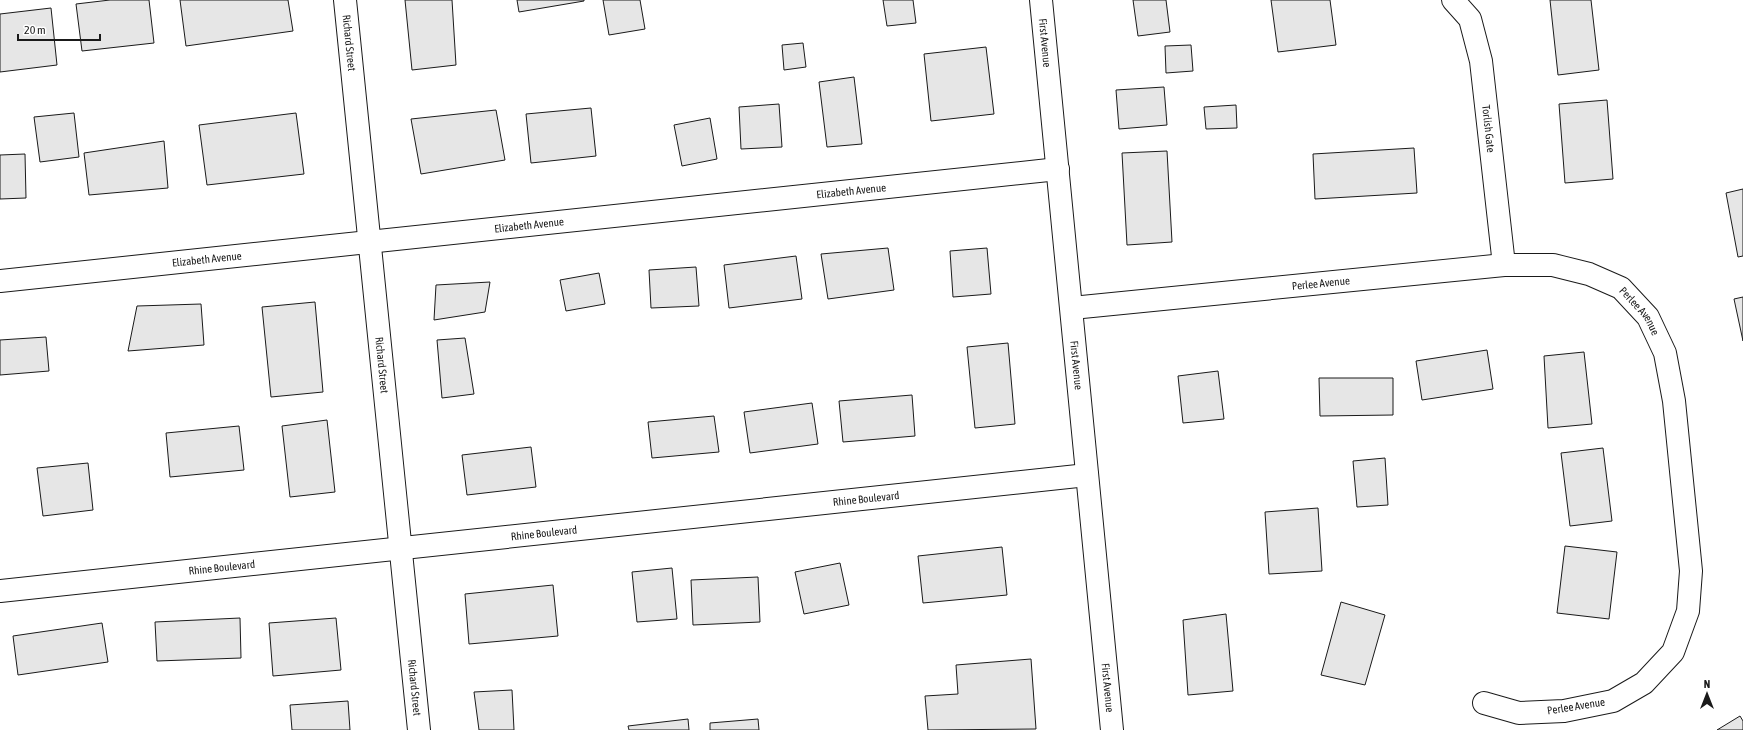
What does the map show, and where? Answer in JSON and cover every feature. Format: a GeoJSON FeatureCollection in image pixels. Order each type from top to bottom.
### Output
{"type":"FeatureCollection","features":[{"type":"Feature","properties":{"kind":"street","name":"Richard Street"},"geometry":{"type":"LineString","coordinates":[[346,0],[419,730]]}},
{"type":"Feature","properties":{"kind":"street","name":"First Avenue"},"geometry":{"type":"LineString","coordinates":[[1041,0],[1112,730]]}},
{"type":"Feature","properties":{"kind":"street","name":"Torlish Gate"},"geometry":{"type":"LineString","coordinates":[[1453,0],[1470,19],[1481,61],[1504,265]]}},
{"type":"Feature","properties":{"kind":"street","name":"Elizabeth Avenue"},"geometry":{"type":"LineString","coordinates":[[0,281],[1058,168]]}},
{"type":"Feature","properties":{"kind":"street","name":"Perlee Avenue"},"geometry":{"type":"LineString","coordinates":[[1072,308],[1504,265],[1553,265],[1589,274],[1621,288],[1648,317],[1665,353],[1674,401],[1691,571],[1688,611],[1673,652],[1644,683],[1613,701],[1564,711],[1519,713],[1484,703]]}},
{"type":"Feature","properties":{"kind":"street","name":"Rhine Boulevard"},"geometry":{"type":"LineString","coordinates":[[0,591],[1087,475]]}},
{"type":"Feature","properties":{"kind":"building"},"geometry":{"type":"Polygon","coordinates":[[[110,0],[149,0],[154,43],[82,51],[76,4],[110,0]]]}},
{"type":"Feature","properties":{"kind":"building"},"geometry":{"type":"Polygon","coordinates":[[[180,0],[288,0],[293,31],[186,46],[180,0]]]}},
{"type":"Feature","properties":{"kind":"building"},"geometry":{"type":"Polygon","coordinates":[[[405,0],[452,0],[456,65],[412,70],[405,0]]]}},
{"type":"Feature","properties":{"kind":"building"},"geometry":{"type":"Polygon","coordinates":[[[517,0],[584,0],[584,1],[519,12],[517,0]]]}},
{"type":"Feature","properties":{"kind":"building"},"geometry":{"type":"Polygon","coordinates":[[[603,0],[640,0],[645,29],[609,35],[603,0]]]}},
{"type":"Feature","properties":{"kind":"building"},"geometry":{"type":"Polygon","coordinates":[[[883,0],[913,0],[916,23],[887,26],[883,0]]]}},
{"type":"Feature","properties":{"kind":"building"},"geometry":{"type":"Polygon","coordinates":[[[1133,0],[1166,0],[1170,32],[1138,36],[1133,0]]]}},
{"type":"Feature","properties":{"kind":"building"},"geometry":{"type":"Polygon","coordinates":[[[1271,0],[1330,0],[1336,45],[1278,52],[1271,0]]]}},
{"type":"Feature","properties":{"kind":"building"},"geometry":{"type":"Polygon","coordinates":[[[1550,0],[1591,0],[1599,70],[1558,75],[1550,0]]]}},
{"type":"Feature","properties":{"kind":"building"},"geometry":{"type":"Polygon","coordinates":[[[51,8],[57,65],[0,72],[0,14],[51,8]]]}},
{"type":"Feature","properties":{"kind":"building"},"geometry":{"type":"Polygon","coordinates":[[[803,43],[806,67],[784,70],[782,45],[803,43]]]}},
{"type":"Feature","properties":{"kind":"building"},"geometry":{"type":"Polygon","coordinates":[[[1191,45],[1193,71],[1166,73],[1165,46],[1191,45]]]}},
{"type":"Feature","properties":{"kind":"building"},"geometry":{"type":"Polygon","coordinates":[[[986,47],[994,114],[931,121],[924,54],[986,47]]]}},
{"type":"Feature","properties":{"kind":"building"},"geometry":{"type":"Polygon","coordinates":[[[854,77],[862,144],[827,147],[819,82],[854,77]]]}},
{"type":"Feature","properties":{"kind":"building"},"geometry":{"type":"Polygon","coordinates":[[[1164,87],[1167,125],[1119,129],[1116,90],[1164,87]]]}},
{"type":"Feature","properties":{"kind":"building"},"geometry":{"type":"Polygon","coordinates":[[[1607,100],[1613,179],[1565,183],[1559,104],[1607,100]]]}},
{"type":"Feature","properties":{"kind":"building"},"geometry":{"type":"Polygon","coordinates":[[[779,104],[782,147],[741,149],[739,107],[779,104]]]}},
{"type":"Feature","properties":{"kind":"building"},"geometry":{"type":"Polygon","coordinates":[[[1236,105],[1237,128],[1206,129],[1204,107],[1236,105]]]}},
{"type":"Feature","properties":{"kind":"building"},"geometry":{"type":"Polygon","coordinates":[[[591,108],[596,156],[531,163],[526,114],[591,108]]]}},
{"type":"Feature","properties":{"kind":"building"},"geometry":{"type":"Polygon","coordinates":[[[496,110],[505,160],[421,174],[411,119],[496,110]]]}},
{"type":"Feature","properties":{"kind":"building"},"geometry":{"type":"Polygon","coordinates":[[[74,113],[79,157],[40,162],[34,117],[74,113]]]}},
{"type":"Feature","properties":{"kind":"building"},"geometry":{"type":"Polygon","coordinates":[[[296,113],[304,174],[207,185],[199,125],[296,113]]]}},
{"type":"Feature","properties":{"kind":"building"},"geometry":{"type":"Polygon","coordinates":[[[710,118],[717,159],[682,166],[674,125],[710,118]]]}},
{"type":"Feature","properties":{"kind":"building"},"geometry":{"type":"Polygon","coordinates":[[[164,141],[168,188],[89,195],[84,153],[164,141]]]}},
{"type":"Feature","properties":{"kind":"building"},"geometry":{"type":"Polygon","coordinates":[[[1414,148],[1417,193],[1315,199],[1313,154],[1414,148]]]}},
{"type":"Feature","properties":{"kind":"building"},"geometry":{"type":"Polygon","coordinates":[[[1167,151],[1172,242],[1127,245],[1122,153],[1167,151]]]}},
{"type":"Feature","properties":{"kind":"building"},"geometry":{"type":"Polygon","coordinates":[[[25,154],[26,198],[0,199],[0,155],[25,154]]]}},
{"type":"Feature","properties":{"kind":"building"},"geometry":{"type":"Polygon","coordinates":[[[1743,189],[1743,256],[1738,257],[1726,193],[1743,189]]]}},
{"type":"Feature","properties":{"kind":"building"},"geometry":{"type":"Polygon","coordinates":[[[888,248],[894,290],[828,299],[821,254],[888,248]]]}},
{"type":"Feature","properties":{"kind":"building"},"geometry":{"type":"Polygon","coordinates":[[[987,248],[991,294],[953,297],[950,251],[987,248]]]}},
{"type":"Feature","properties":{"kind":"building"},"geometry":{"type":"Polygon","coordinates":[[[796,256],[802,299],[729,308],[724,265],[796,256]]]}},
{"type":"Feature","properties":{"kind":"building"},"geometry":{"type":"Polygon","coordinates":[[[696,267],[699,306],[651,308],[649,270],[696,267]]]}},
{"type":"Feature","properties":{"kind":"building"},"geometry":{"type":"Polygon","coordinates":[[[599,273],[605,304],[566,311],[560,280],[599,273]]]}},
{"type":"Feature","properties":{"kind":"building"},"geometry":{"type":"Polygon","coordinates":[[[490,282],[485,312],[434,320],[436,285],[490,282]]]}},
{"type":"Feature","properties":{"kind":"building"},"geometry":{"type":"Polygon","coordinates":[[[1743,297],[1743,341],[1734,299],[1743,297]]]}},
{"type":"Feature","properties":{"kind":"building"},"geometry":{"type":"Polygon","coordinates":[[[315,302],[323,392],[271,397],[262,307],[315,302]]]}},
{"type":"Feature","properties":{"kind":"building"},"geometry":{"type":"Polygon","coordinates":[[[201,304],[204,345],[128,351],[137,306],[201,304]]]}},
{"type":"Feature","properties":{"kind":"building"},"geometry":{"type":"Polygon","coordinates":[[[46,337],[49,371],[0,375],[0,340],[46,337]]]}},
{"type":"Feature","properties":{"kind":"building"},"geometry":{"type":"Polygon","coordinates":[[[465,338],[474,394],[442,398],[437,340],[465,338]]]}},
{"type":"Feature","properties":{"kind":"building"},"geometry":{"type":"Polygon","coordinates":[[[1008,343],[1015,424],[975,428],[967,347],[1008,343]]]}},
{"type":"Feature","properties":{"kind":"building"},"geometry":{"type":"Polygon","coordinates":[[[1487,350],[1493,389],[1422,400],[1416,361],[1487,350]]]}},
{"type":"Feature","properties":{"kind":"building"},"geometry":{"type":"Polygon","coordinates":[[[1584,352],[1592,424],[1548,428],[1544,356],[1584,352]]]}},
{"type":"Feature","properties":{"kind":"building"},"geometry":{"type":"Polygon","coordinates":[[[1218,371],[1224,419],[1183,423],[1178,376],[1218,371]]]}},
{"type":"Feature","properties":{"kind":"building"},"geometry":{"type":"Polygon","coordinates":[[[1319,378],[1393,378],[1393,415],[1320,416],[1319,378]]]}},
{"type":"Feature","properties":{"kind":"building"},"geometry":{"type":"Polygon","coordinates":[[[912,395],[915,436],[843,442],[839,401],[912,395]]]}},
{"type":"Feature","properties":{"kind":"building"},"geometry":{"type":"Polygon","coordinates":[[[812,403],[818,444],[750,453],[744,412],[812,403]]]}},
{"type":"Feature","properties":{"kind":"building"},"geometry":{"type":"Polygon","coordinates":[[[714,416],[719,452],[652,458],[648,422],[714,416]]]}},
{"type":"Feature","properties":{"kind":"building"},"geometry":{"type":"Polygon","coordinates":[[[327,420],[335,492],[290,497],[282,426],[327,420]]]}},
{"type":"Feature","properties":{"kind":"building"},"geometry":{"type":"Polygon","coordinates":[[[239,426],[244,470],[170,477],[166,433],[239,426]]]}},
{"type":"Feature","properties":{"kind":"building"},"geometry":{"type":"Polygon","coordinates":[[[531,447],[536,487],[467,495],[462,455],[531,447]]]}},
{"type":"Feature","properties":{"kind":"building"},"geometry":{"type":"Polygon","coordinates":[[[1603,448],[1612,521],[1570,526],[1561,453],[1603,448]]]}},
{"type":"Feature","properties":{"kind":"building"},"geometry":{"type":"Polygon","coordinates":[[[1385,458],[1388,505],[1357,507],[1353,461],[1385,458]]]}},
{"type":"Feature","properties":{"kind":"building"},"geometry":{"type":"Polygon","coordinates":[[[88,463],[93,510],[43,516],[37,468],[88,463]]]}},
{"type":"Feature","properties":{"kind":"building"},"geometry":{"type":"Polygon","coordinates":[[[1318,508],[1322,571],[1269,574],[1265,512],[1318,508]]]}},
{"type":"Feature","properties":{"kind":"building"},"geometry":{"type":"Polygon","coordinates":[[[1565,546],[1617,552],[1609,619],[1557,613],[1565,546]]]}},
{"type":"Feature","properties":{"kind":"building"},"geometry":{"type":"Polygon","coordinates":[[[1002,547],[1007,595],[923,603],[918,556],[1002,547]]]}},
{"type":"Feature","properties":{"kind":"building"},"geometry":{"type":"Polygon","coordinates":[[[840,563],[849,605],[804,614],[795,572],[840,563]]]}},
{"type":"Feature","properties":{"kind":"building"},"geometry":{"type":"Polygon","coordinates":[[[672,568],[677,619],[637,622],[632,572],[672,568]]]}},
{"type":"Feature","properties":{"kind":"building"},"geometry":{"type":"Polygon","coordinates":[[[758,577],[760,622],[693,625],[691,580],[758,577]]]}},
{"type":"Feature","properties":{"kind":"building"},"geometry":{"type":"Polygon","coordinates":[[[553,585],[558,636],[469,644],[465,594],[553,585]]]}},
{"type":"Feature","properties":{"kind":"building"},"geometry":{"type":"Polygon","coordinates":[[[1341,602],[1385,615],[1365,685],[1321,675],[1341,602]]]}},
{"type":"Feature","properties":{"kind":"building"},"geometry":{"type":"Polygon","coordinates":[[[1226,614],[1233,691],[1188,695],[1183,620],[1226,614]]]}},
{"type":"Feature","properties":{"kind":"building"},"geometry":{"type":"Polygon","coordinates":[[[240,618],[241,658],[157,661],[155,622],[240,618]]]}},
{"type":"Feature","properties":{"kind":"building"},"geometry":{"type":"Polygon","coordinates":[[[336,618],[341,670],[273,676],[269,623],[336,618]]]}},
{"type":"Feature","properties":{"kind":"building"},"geometry":{"type":"Polygon","coordinates":[[[102,623],[108,662],[18,675],[13,636],[102,623]]]}},
{"type":"Feature","properties":{"kind":"building"},"geometry":{"type":"Polygon","coordinates":[[[1031,659],[1036,729],[928,730],[925,696],[958,694],[956,665],[1031,659]]]}},
{"type":"Feature","properties":{"kind":"building"},"geometry":{"type":"Polygon","coordinates":[[[512,690],[514,730],[479,730],[474,692],[512,690]]]}},
{"type":"Feature","properties":{"kind":"building"},"geometry":{"type":"Polygon","coordinates":[[[348,701],[350,730],[292,730],[290,705],[348,701]]]}},
{"type":"Feature","properties":{"kind":"building"},"geometry":{"type":"Polygon","coordinates":[[[1740,716],[1743,721],[1743,730],[1717,730],[1740,716]]]}},
{"type":"Feature","properties":{"kind":"building"},"geometry":{"type":"Polygon","coordinates":[[[688,719],[689,730],[629,730],[628,726],[688,719]]]}},
{"type":"Feature","properties":{"kind":"building"},"geometry":{"type":"Polygon","coordinates":[[[758,719],[759,730],[710,730],[710,723],[758,719]]]}}]}
